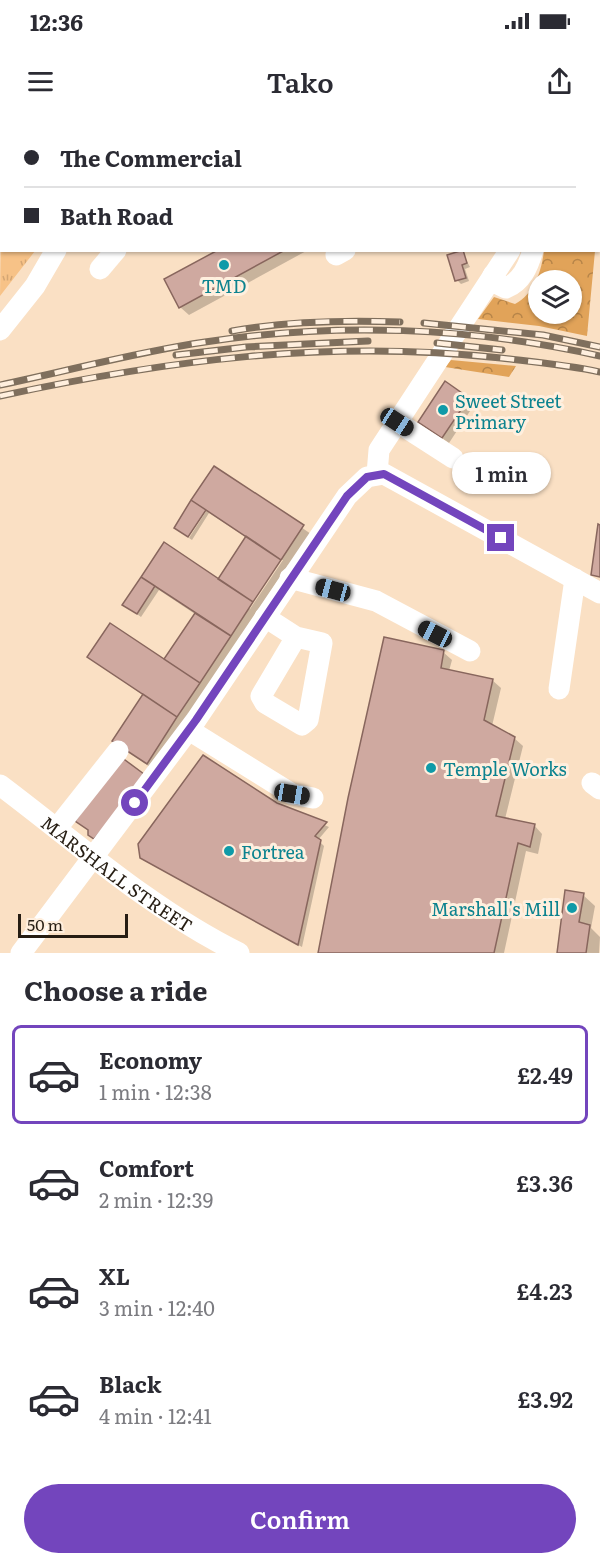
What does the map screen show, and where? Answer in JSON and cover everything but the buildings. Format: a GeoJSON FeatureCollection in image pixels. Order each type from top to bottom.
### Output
{"type":"FeatureCollection","features":[{"type":"Feature","properties":{"kind":"street"},"geometry":{"type":"LineString","coordinates":[[0,312],[54,252]]}},
{"type":"Feature","properties":{"kind":"street"},"geometry":{"type":"LineString","coordinates":[[0,330],[35,286],[55,252]]}},
{"type":"Feature","properties":{"kind":"street"},"geometry":{"type":"LineString","coordinates":[[100,269],[114,252]]}},
{"type":"Feature","properties":{"kind":"street"},"geometry":{"type":"LineString","coordinates":[[377,474],[379,450],[509,252]]}},
{"type":"Feature","properties":{"kind":"street"},"geometry":{"type":"LineString","coordinates":[[493,275],[498,284],[506,288],[515,284],[529,264],[532,252]]}},
{"type":"Feature","properties":{"kind":"street"},"geometry":{"type":"LineString","coordinates":[[397,422],[453,458]]}},
{"type":"Feature","properties":{"kind":"street"},"geometry":{"type":"LineString","coordinates":[[21,953],[189,730],[347,496],[367,477],[384,474],[600,593]]}},
{"type":"Feature","properties":{"kind":"street"},"geometry":{"type":"LineString","coordinates":[[290,578],[376,601],[470,651]]}},
{"type":"Feature","properties":{"kind":"street"},"geometry":{"type":"LineString","coordinates":[[559,689],[575,579]]}},
{"type":"Feature","properties":{"kind":"street"},"geometry":{"type":"LineString","coordinates":[[265,617],[296,637]]}},
{"type":"Feature","properties":{"kind":"street"},"geometry":{"type":"LineString","coordinates":[[189,730],[292,794],[313,798]]}},
{"type":"Feature","properties":{"kind":"street"},"geometry":{"type":"LineString","coordinates":[[57,828],[118,751]]}},
{"type":"Feature","properties":{"kind":"street","name":"MARSHALL STREET"},"geometry":{"type":"LineString","coordinates":[[0,785],[95,857],[203,945],[239,953]]}},
{"type":"Feature","properties":{"kind":"green space"},"geometry":{"type":"Polygon","coordinates":[[[1,252],[34,252],[0,296],[1,252]]]}},
{"type":"Feature","properties":{"kind":"green space"},"geometry":{"type":"Polygon","coordinates":[[[544,252],[595,252],[587,336],[539,326],[478,319],[494,297],[515,304],[528,294],[528,324],[582,324],[582,270],[540,270],[544,252]]]}},
{"type":"Feature","properties":{"kind":"green space"},"geometry":{"type":"Polygon","coordinates":[[[451,360],[516,366],[509,377],[445,367],[451,360]]]}},
{"type":"Feature","properties":{"kind":"railway"},"geometry":{"type":"LineString","coordinates":[[232,331],[316,322],[400,322]]}},
{"type":"Feature","properties":{"kind":"railway"},"geometry":{"type":"LineString","coordinates":[[424,323],[543,335],[600,347]]}},
{"type":"Feature","properties":{"kind":"railway"},"geometry":{"type":"LineString","coordinates":[[0,385],[179,346],[304,332],[353,330],[453,334],[552,346],[600,356]]}},
{"type":"Feature","properties":{"kind":"railway"},"geometry":{"type":"LineString","coordinates":[[176,355],[246,347],[368,341]]}},
{"type":"Feature","properties":{"kind":"railway"},"geometry":{"type":"LineString","coordinates":[[437,343],[502,350]]}},
{"type":"Feature","properties":{"kind":"railway"},"geometry":{"type":"LineString","coordinates":[[0,396],[125,372],[187,363],[311,352],[437,353],[538,362],[600,372]]}},
{"type":"Feature","properties":{"kind":"place","name":"TMD"},"geometry":{"type":"Point","coordinates":[224,265]}},
{"type":"Feature","properties":{"kind":"place","name":"Sweet Street Primary"},"geometry":{"type":"Point","coordinates":[443,410]}},
{"type":"Feature","properties":{"kind":"place","name":"Temple Works"},"geometry":{"type":"Point","coordinates":[431,768]}},
{"type":"Feature","properties":{"kind":"place","name":"Fortrea"},"geometry":{"type":"Point","coordinates":[229,851]}},
{"type":"Feature","properties":{"kind":"place","name":"Marshall's Mill"},"geometry":{"type":"Point","coordinates":[572,908]}},
{"type":"Feature","properties":{"kind":"route"},"geometry":{"type":"LineString","coordinates":[[135,803],[196,720],[347,496],[367,477],[384,474],[501,538]]}}]}
